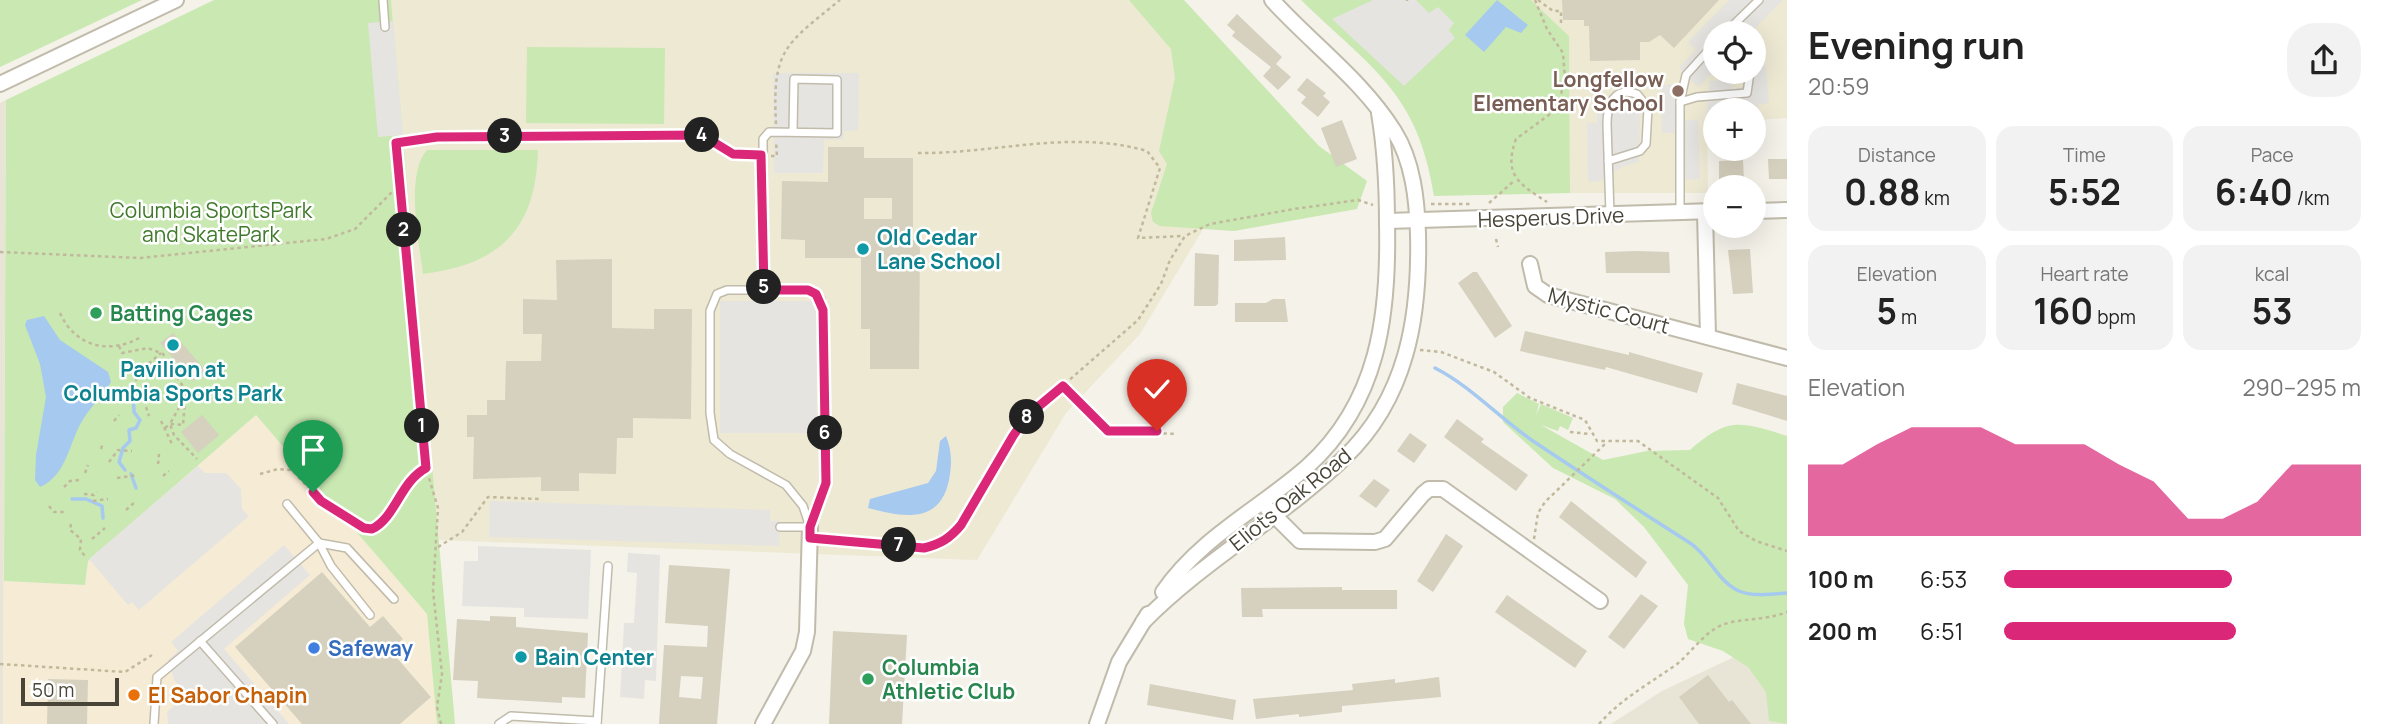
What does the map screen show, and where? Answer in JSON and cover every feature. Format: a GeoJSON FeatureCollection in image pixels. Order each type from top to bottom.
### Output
{"type":"FeatureCollection","features":[{"type":"Feature","properties":{"kind":"street"},"geometry":{"type":"LineString","coordinates":[[0,84],[176,0]]}},
{"type":"Feature","properties":{"kind":"street","name":"Eliots Oak Road"},"geometry":{"type":"LineString","coordinates":[[1143,622],[1174,590],[1320,480],[1365,435],[1399,379],[1409,347],[1417,301],[1417,220],[1411,176],[1402,146],[1356,81],[1272,0]]}},
{"type":"Feature","properties":{"kind":"street","name":"Eliots Oak Road"},"geometry":{"type":"LineString","coordinates":[[1097,724],[1115,672],[1143,622],[1168,585],[1195,554],[1308,466],[1360,397],[1385,318],[1387,221],[1384,140],[1378,112]]}},
{"type":"Feature","properties":{"kind":"street"},"geometry":{"type":"LineString","coordinates":[[1766,211],[1787,210]]}},
{"type":"Feature","properties":{"kind":"street","name":"Hesperus Drive"},"geometry":{"type":"LineString","coordinates":[[1387,221],[1703,211]]}},
{"type":"Feature","properties":{"kind":"street"},"geometry":{"type":"LineString","coordinates":[[1708,337],[1710,238]]}},
{"type":"Feature","properties":{"kind":"street","name":"Mystic Court"},"geometry":{"type":"LineString","coordinates":[[1530,264],[1535,286],[1548,295],[1787,358]]}},
{"type":"Feature","properties":{"kind":"street"},"geometry":{"type":"LineString","coordinates":[[1262,503],[1295,537],[1307,543],[1375,542],[1392,534],[1423,494],[1436,488],[1452,493],[1600,601]]}},
{"type":"Feature","properties":{"kind":"street"},"geometry":{"type":"LineString","coordinates":[[763,724],[803,651],[807,632],[810,533]]}},
{"type":"Feature","properties":{"kind":"lane"},"geometry":{"type":"LineString","coordinates":[[383,0],[385,27]]}},
{"type":"Feature","properties":{"kind":"lane"},"geometry":{"type":"LineString","coordinates":[[1737,21],[1759,0]]}},
{"type":"Feature","properties":{"kind":"lane"},"geometry":{"type":"LineString","coordinates":[[1680,212],[1680,102],[1686,75],[1703,56]]}},
{"type":"Feature","properties":{"kind":"lane"},"geometry":{"type":"LineString","coordinates":[[764,290],[761,155],[763,139],[769,132],[837,133],[837,80],[794,79],[793,132]]}},
{"type":"Feature","properties":{"kind":"lane"},"geometry":{"type":"LineString","coordinates":[[1680,102],[1697,97],[1747,93],[1748,84]]}},
{"type":"Feature","properties":{"kind":"lane"},"geometry":{"type":"LineString","coordinates":[[1608,161],[1640,151],[1646,144],[1648,108],[1637,94],[1623,92],[1609,103],[1608,161],[1610,216]]}},
{"type":"Feature","properties":{"kind":"lane"},"geometry":{"type":"LineString","coordinates":[[727,290],[808,290],[816,294],[823,310],[826,483],[810,533],[798,497],[786,485],[730,454],[714,440],[711,431],[712,300],[727,290]]}},
{"type":"Feature","properties":{"kind":"lane"},"geometry":{"type":"LineString","coordinates":[[287,504],[319,542],[331,566],[370,615]]}},
{"type":"Feature","properties":{"kind":"lane"},"geometry":{"type":"LineString","coordinates":[[780,527],[810,533]]}},
{"type":"Feature","properties":{"kind":"lane"},"geometry":{"type":"LineString","coordinates":[[319,542],[347,548],[394,599]]}},
{"type":"Feature","properties":{"kind":"lane"},"geometry":{"type":"LineString","coordinates":[[154,724],[157,677],[319,542]]}},
{"type":"Feature","properties":{"kind":"lane"},"geometry":{"type":"LineString","coordinates":[[499,724],[511,716],[597,722],[608,566]]}},
{"type":"Feature","properties":{"kind":"lane"},"geometry":{"type":"LineString","coordinates":[[200,641],[273,724]]}},
{"type":"Feature","properties":{"kind":"path"},"geometry":{"type":"LineString","coordinates":[[441,724],[438,707],[442,674],[433,591],[438,508],[426,468],[396,143],[437,137],[702,135],[733,154],[777,156],[775,74],[786,46],[840,0]]}},
{"type":"Feature","properties":{"kind":"path"},"geometry":{"type":"LineString","coordinates":[[1537,0],[1553,11],[1561,11],[1561,23]]}},
{"type":"Feature","properties":{"kind":"path"},"geometry":{"type":"LineString","coordinates":[[1535,202],[1546,202],[1516,180],[1511,166],[1516,139],[1557,108],[1564,79],[1563,53],[1547,29],[1537,0]]}},
{"type":"Feature","properties":{"kind":"path"},"geometry":{"type":"LineString","coordinates":[[918,153],[1049,141],[1119,145],[1147,151],[1160,168],[1138,239],[1185,236],[1210,225],[1294,209],[1358,200],[1371,205]]}},
{"type":"Feature","properties":{"kind":"path"},"geometry":{"type":"LineString","coordinates":[[1489,203],[1516,180]]}},
{"type":"Feature","properties":{"kind":"path"},"geometry":{"type":"LineString","coordinates":[[0,252],[140,258],[326,239],[355,229],[400,184]]}},
{"type":"Feature","properties":{"kind":"path"},"geometry":{"type":"LineString","coordinates":[[1427,200],[1428,205],[1501,203]]}},
{"type":"Feature","properties":{"kind":"path"},"geometry":{"type":"LineString","coordinates":[[810,533],[924,548],[939,545],[950,538],[961,525],[1027,416],[1138,320],[1161,284],[1170,260],[1185,236]]}},
{"type":"Feature","properties":{"kind":"path"},"geometry":{"type":"LineString","coordinates":[[1496,239],[1498,247]]}},
{"type":"Feature","properties":{"kind":"path"},"geometry":{"type":"LineString","coordinates":[[60,313],[72,331],[86,343],[119,346],[141,337]]}},
{"type":"Feature","properties":{"kind":"path"},"geometry":{"type":"LineString","coordinates":[[119,346],[122,353],[148,348],[161,353],[184,383],[187,393],[183,431]]}},
{"type":"Feature","properties":{"kind":"path"},"geometry":{"type":"LineString","coordinates":[[1409,347],[1441,352],[1504,378],[1530,398],[1585,420],[1597,441],[1598,449]]}},
{"type":"Feature","properties":{"kind":"path"},"geometry":{"type":"LineString","coordinates":[[136,381],[137,376],[146,372],[147,365],[161,353]]}},
{"type":"Feature","properties":{"kind":"path"},"geometry":{"type":"LineString","coordinates":[[165,391],[172,390],[172,385]]}},
{"type":"Feature","properties":{"kind":"path"},"geometry":{"type":"LineString","coordinates":[[1063,386],[1108,431],[1177,433]]}},
{"type":"Feature","properties":{"kind":"path"},"geometry":{"type":"LineString","coordinates":[[186,401],[170,424],[174,435],[197,459]]}},
{"type":"Feature","properties":{"kind":"path"},"geometry":{"type":"LineString","coordinates":[[146,407],[149,416]]}},
{"type":"Feature","properties":{"kind":"path"},"geometry":{"type":"LineString","coordinates":[[114,421],[119,415]]}},
{"type":"Feature","properties":{"kind":"path"},"geometry":{"type":"LineString","coordinates":[[161,421],[173,446]]}},
{"type":"Feature","properties":{"kind":"path"},"geometry":{"type":"LineString","coordinates":[[163,428],[170,424],[183,425]]}},
{"type":"Feature","properties":{"kind":"path"},"geometry":{"type":"LineString","coordinates":[[1570,432],[1592,434]]}},
{"type":"Feature","properties":{"kind":"path"},"geometry":{"type":"LineString","coordinates":[[1597,441],[1638,441],[1718,498],[1739,531],[1756,541],[1787,551]]}},
{"type":"Feature","properties":{"kind":"path"},"geometry":{"type":"LineString","coordinates":[[1529,548],[1535,537],[1538,513],[1569,478],[1607,442]]}},
{"type":"Feature","properties":{"kind":"path"},"geometry":{"type":"LineString","coordinates":[[101,449],[103,443]]}},
{"type":"Feature","properties":{"kind":"path"},"geometry":{"type":"LineString","coordinates":[[109,462],[114,453],[131,451]]}},
{"type":"Feature","properties":{"kind":"path"},"geometry":{"type":"LineString","coordinates":[[158,464],[159,454]]}},
{"type":"Feature","properties":{"kind":"path"},"geometry":{"type":"LineString","coordinates":[[85,473],[88,466]]}},
{"type":"Feature","properties":{"kind":"path"},"geometry":{"type":"LineString","coordinates":[[260,474],[278,469],[292,470],[321,501],[364,528],[372,529],[381,522],[406,483],[426,468]]}},
{"type":"Feature","properties":{"kind":"path"},"geometry":{"type":"LineString","coordinates":[[163,476],[169,471]]}},
{"type":"Feature","properties":{"kind":"path"},"geometry":{"type":"LineString","coordinates":[[117,478],[137,475]]}},
{"type":"Feature","properties":{"kind":"path"},"geometry":{"type":"LineString","coordinates":[[67,486],[72,480],[79,481]]}},
{"type":"Feature","properties":{"kind":"path"},"geometry":{"type":"LineString","coordinates":[[84,495],[94,495],[97,492]]}},
{"type":"Feature","properties":{"kind":"path"},"geometry":{"type":"LineString","coordinates":[[437,548],[462,533],[488,497],[539,499]]}},
{"type":"Feature","properties":{"kind":"path"},"geometry":{"type":"LineString","coordinates":[[93,501],[108,499]]}},
{"type":"Feature","properties":{"kind":"path"},"geometry":{"type":"LineString","coordinates":[[126,510],[136,501]]}},
{"type":"Feature","properties":{"kind":"path"},"geometry":{"type":"LineString","coordinates":[[49,506],[54,512],[64,512]]}},
{"type":"Feature","properties":{"kind":"path"},"geometry":{"type":"LineString","coordinates":[[71,527],[81,539],[80,550],[85,556]]}},
{"type":"Feature","properties":{"kind":"path"},"geometry":{"type":"LineString","coordinates":[[92,539],[105,528]]}},
{"type":"Feature","properties":{"kind":"path"},"geometry":{"type":"LineString","coordinates":[[1599,724],[1614,707],[1676,664],[1716,629],[1727,623],[1772,618],[1787,612]]}},
{"type":"Feature","properties":{"kind":"path"},"geometry":{"type":"LineString","coordinates":[[0,664],[125,673],[152,655]]}},
{"type":"Feature","properties":{"kind":"shaded area"},"geometry":{"type":"Polygon","coordinates":[[[391,0],[1165,0],[1211,216],[1140,334],[1066,413],[977,560],[439,540],[391,0]]]}},
{"type":"Feature","properties":{"kind":"shaded area"},"geometry":{"type":"Polygon","coordinates":[[[1373,0],[1416,0],[1429,13],[1438,7],[1454,23],[1449,30],[1455,38],[1404,86],[1332,19],[1373,0]]]}},
{"type":"Feature","properties":{"kind":"shaded area","name":"Longfellow Elementary School"},"geometry":{"type":"Polygon","coordinates":[[[1531,0],[1787,0],[1787,118],[1766,119],[1766,98],[1703,98],[1703,161],[1708,161],[1708,175],[1703,175],[1703,193],[1570,193],[1569,36],[1531,0]]]}},
{"type":"Feature","properties":{"kind":"shaded area"},"geometry":{"type":"Polygon","coordinates":[[[1729,0],[1783,0],[1762,21],[1708,21],[1729,0]]]}},
{"type":"Feature","properties":{"kind":"shaded area"},"geometry":{"type":"Polygon","coordinates":[[[393,21],[403,135],[378,137],[368,23],[393,21]]]}},
{"type":"Feature","properties":{"kind":"shaded area"},"geometry":{"type":"Polygon","coordinates":[[[1703,27],[1703,82],[1698,87],[1679,68],[1696,50],[1688,42],[1703,27]]]}},
{"type":"Feature","properties":{"kind":"shaded area"},"geometry":{"type":"Polygon","coordinates":[[[1766,68],[1769,103],[1766,103],[1766,98],[1708,98],[1710,84],[1731,84],[1732,90],[1743,87],[1744,84],[1766,84],[1766,68]]]}},
{"type":"Feature","properties":{"kind":"shaded area"},"geometry":{"type":"Polygon","coordinates":[[[773,73],[859,73],[858,130],[844,131],[844,139],[824,140],[823,173],[774,173],[773,73]]]}},
{"type":"Feature","properties":{"kind":"shaded area"},"geometry":{"type":"Polygon","coordinates":[[[1671,84],[1685,120],[1698,120],[1700,179],[1682,180],[1681,133],[1662,133],[1661,85],[1671,84]]]}},
{"type":"Feature","properties":{"kind":"shaded area"},"geometry":{"type":"Polygon","coordinates":[[[6,100],[3,724],[0,724],[0,103],[6,100]]]}},
{"type":"Feature","properties":{"kind":"shaded area"},"geometry":{"type":"Polygon","coordinates":[[[1627,103],[1640,110],[1639,162],[1622,167],[1600,181],[1588,182],[1587,123],[1597,123],[1597,111],[1620,111],[1627,103]]]}},
{"type":"Feature","properties":{"kind":"shaded area"},"geometry":{"type":"Polygon","coordinates":[[[720,301],[816,301],[817,433],[720,433],[720,301]]]}},
{"type":"Feature","properties":{"kind":"shaded area"},"geometry":{"type":"Polygon","coordinates":[[[256,415],[427,614],[437,724],[3,724],[4,581],[85,585],[87,562],[256,415]]]}},
{"type":"Feature","properties":{"kind":"shaded area"},"geometry":{"type":"Polygon","coordinates":[[[198,466],[205,473],[226,473],[241,489],[242,509],[249,516],[139,610],[132,602],[128,605],[89,559],[198,466]]]}},
{"type":"Feature","properties":{"kind":"shaded area"},"geometry":{"type":"Polygon","coordinates":[[[490,501],[770,510],[770,521],[780,521],[779,546],[489,537],[490,501]]]}},
{"type":"Feature","properties":{"kind":"shaded area"},"geometry":{"type":"Polygon","coordinates":[[[284,545],[310,575],[224,649],[289,724],[168,724],[167,712],[174,706],[169,697],[180,687],[174,680],[168,660],[178,651],[171,642],[284,545]]]}},
{"type":"Feature","properties":{"kind":"shaded area"},"geometry":{"type":"Polygon","coordinates":[[[478,546],[591,550],[588,619],[524,617],[524,608],[462,606],[464,561],[478,561],[478,546]]]}},
{"type":"Feature","properties":{"kind":"shaded area"},"geometry":{"type":"Polygon","coordinates":[[[628,553],[660,555],[656,681],[645,680],[644,699],[620,697],[624,623],[634,623],[637,573],[627,572],[628,553]]]}},
{"type":"Feature","properties":{"kind":"shaded area"},"geometry":{"type":"Polygon","coordinates":[[[1787,632],[1787,724],[1611,724],[1662,691],[1787,632]]]}},
{"type":"Feature","properties":{"kind":"green space"},"geometry":{"type":"Polygon","coordinates":[[[0,0],[142,0],[0,67],[0,0]]]}},
{"type":"Feature","properties":{"kind":"green space","name":"Columbia SportsPark and SkatePark"},"geometry":{"type":"Polygon","coordinates":[[[214,0],[391,0],[455,724],[437,724],[427,614],[256,415],[88,561],[85,585],[4,581],[6,100],[214,0]]]}},
{"type":"Feature","properties":{"kind":"green space"},"geometry":{"type":"Polygon","coordinates":[[[1129,0],[1184,0],[1319,146],[1367,181],[1357,209],[1234,231],[1160,226],[1153,222],[1151,213],[1167,164],[1159,151],[1175,78],[1171,49],[1129,0]]]}},
{"type":"Feature","properties":{"kind":"green space"},"geometry":{"type":"Polygon","coordinates":[[[1301,0],[1531,0],[1569,36],[1570,193],[1434,196],[1427,161],[1403,106],[1370,64],[1301,0]]]}},
{"type":"Feature","properties":{"kind":"green space"},"geometry":{"type":"Polygon","coordinates":[[[527,47],[665,48],[664,124],[526,123],[527,47]]]}},
{"type":"Feature","properties":{"kind":"green space"},"geometry":{"type":"Polygon","coordinates":[[[427,150],[538,150],[536,178],[530,201],[509,238],[474,262],[423,274],[415,192],[420,161],[427,150]]]}},
{"type":"Feature","properties":{"kind":"green space"},"geometry":{"type":"Polygon","coordinates":[[[1517,393],[1539,404],[1536,415],[1541,404],[1573,418],[1568,430],[1560,426],[1558,431],[1541,425],[1603,460],[1647,451],[1690,450],[1715,432],[1736,425],[1746,425],[1787,436],[1787,724],[1769,721],[1766,692],[1748,667],[1723,651],[1688,639],[1684,624],[1688,585],[1644,527],[1615,499],[1553,468],[1503,422],[1503,407],[1517,393]]]}},
{"type":"Feature","properties":{"kind":"water"},"geometry":{"type":"Polygon","coordinates":[[[1497,0],[1528,25],[1521,33],[1506,27],[1484,52],[1465,35],[1497,0]]]}},
{"type":"Feature","properties":{"kind":"water"},"geometry":{"type":"Polygon","coordinates":[[[44,316],[60,340],[108,372],[111,382],[84,418],[57,474],[40,487],[35,480],[36,455],[46,397],[40,364],[25,325],[27,320],[44,316]]]}},
{"type":"Feature","properties":{"kind":"water"},"geometry":{"type":"Polygon","coordinates":[[[946,436],[950,452],[950,474],[944,494],[937,505],[928,511],[906,515],[868,508],[870,499],[928,483],[936,471],[940,441],[946,436]]]}},
{"type":"Feature","properties":{"kind":"building"},"geometry":{"type":"Polygon","coordinates":[[[1562,0],[1719,0],[1674,48],[1660,35],[1649,42],[1640,42],[1640,60],[1590,61],[1589,26],[1584,26],[1584,20],[1563,20],[1562,0]]]}},
{"type":"Feature","properties":{"kind":"building"},"geometry":{"type":"Polygon","coordinates":[[[1237,14],[1282,57],[1276,64],[1291,77],[1278,90],[1263,76],[1271,67],[1232,36],[1235,32],[1227,25],[1237,14]]]}},
{"type":"Feature","properties":{"kind":"building"},"geometry":{"type":"Polygon","coordinates":[[[1307,78],[1326,93],[1323,96],[1330,102],[1318,117],[1301,103],[1306,97],[1297,90],[1307,78]]]}},
{"type":"Feature","properties":{"kind":"building"},"geometry":{"type":"Polygon","coordinates":[[[1342,120],[1357,159],[1336,167],[1321,128],[1342,120]]]}},
{"type":"Feature","properties":{"kind":"building","name":"Old Cedar Lane School"},"geometry":{"type":"Polygon","coordinates":[[[828,147],[864,147],[864,158],[913,158],[913,240],[920,240],[919,369],[870,369],[870,329],[861,329],[861,258],[805,258],[805,240],[781,239],[782,181],[828,182],[828,147]],[[864,198],[864,219],[892,219],[892,198],[864,198]]]}},
{"type":"Feature","properties":{"kind":"building"},"geometry":{"type":"Polygon","coordinates":[[[1768,159],[1787,159],[1787,179],[1769,179],[1768,159]]]}},
{"type":"Feature","properties":{"kind":"building"},"geometry":{"type":"Polygon","coordinates":[[[1719,161],[1743,161],[1744,175],[1719,175],[1719,161]]]}},
{"type":"Feature","properties":{"kind":"building"},"geometry":{"type":"Polygon","coordinates":[[[1285,237],[1286,260],[1234,261],[1234,240],[1285,237]]]}},
{"type":"Feature","properties":{"kind":"building"},"geometry":{"type":"Polygon","coordinates":[[[1750,249],[1753,293],[1733,294],[1728,250],[1750,249]]]}},
{"type":"Feature","properties":{"kind":"building"},"geometry":{"type":"Polygon","coordinates":[[[1605,252],[1669,252],[1670,273],[1606,273],[1605,252]]]}},
{"type":"Feature","properties":{"kind":"building"},"geometry":{"type":"Polygon","coordinates":[[[1195,253],[1219,255],[1218,304],[1215,306],[1194,306],[1195,253]]]}},
{"type":"Feature","properties":{"kind":"building"},"geometry":{"type":"Polygon","coordinates":[[[612,259],[612,328],[654,329],[654,309],[692,309],[691,419],[633,418],[633,438],[617,438],[616,474],[579,473],[579,491],[541,491],[541,477],[473,479],[474,437],[467,437],[467,415],[487,415],[487,400],[505,400],[506,361],[541,361],[542,334],[523,334],[523,299],[557,300],[556,260],[612,259]]]}},
{"type":"Feature","properties":{"kind":"building"},"geometry":{"type":"Polygon","coordinates":[[[1477,272],[1512,326],[1495,338],[1458,283],[1477,272]]]}},
{"type":"Feature","properties":{"kind":"building"},"geometry":{"type":"Polygon","coordinates":[[[1273,299],[1285,299],[1288,322],[1235,322],[1235,303],[1266,303],[1273,299]]]}},
{"type":"Feature","properties":{"kind":"building"},"geometry":{"type":"Polygon","coordinates":[[[1525,331],[1629,355],[1629,352],[1703,373],[1697,393],[1606,367],[1605,370],[1520,351],[1525,331]]]}},
{"type":"Feature","properties":{"kind":"building"},"geometry":{"type":"Polygon","coordinates":[[[173,333],[206,371],[193,381],[160,343],[173,333]]]}},
{"type":"Feature","properties":{"kind":"building"},"geometry":{"type":"Polygon","coordinates":[[[1737,383],[1787,396],[1787,421],[1732,404],[1737,383]]]}},
{"type":"Feature","properties":{"kind":"building"},"geometry":{"type":"Polygon","coordinates":[[[202,415],[219,435],[198,453],[181,432],[202,415]]]}},
{"type":"Feature","properties":{"kind":"building"},"geometry":{"type":"Polygon","coordinates":[[[1457,419],[1484,439],[1481,442],[1528,475],[1516,491],[1444,437],[1457,419]]]}},
{"type":"Feature","properties":{"kind":"building"},"geometry":{"type":"Polygon","coordinates":[[[1410,433],[1427,445],[1414,463],[1397,451],[1410,433]]]}},
{"type":"Feature","properties":{"kind":"building"},"geometry":{"type":"Polygon","coordinates":[[[1374,479],[1390,490],[1376,508],[1359,496],[1374,479]]]}},
{"type":"Feature","properties":{"kind":"building"},"geometry":{"type":"Polygon","coordinates":[[[1571,501],[1647,562],[1636,578],[1559,517],[1571,501]]]}},
{"type":"Feature","properties":{"kind":"building"},"geometry":{"type":"Polygon","coordinates":[[[1446,534],[1463,546],[1433,592],[1417,581],[1446,534]]]}},
{"type":"Feature","properties":{"kind":"building"},"geometry":{"type":"Polygon","coordinates":[[[669,565],[730,569],[717,724],[659,724],[664,645],[707,647],[708,626],[665,623],[669,565]],[[681,676],[679,697],[701,699],[703,677],[681,676]]]}},
{"type":"Feature","properties":{"kind":"building","name":"Safeway"},"geometry":{"type":"Polygon","coordinates":[[[322,572],[370,627],[383,616],[403,639],[390,650],[431,697],[400,724],[302,724],[235,647],[322,572]]]}},
{"type":"Feature","properties":{"kind":"building"},"geometry":{"type":"Polygon","coordinates":[[[1342,587],[1342,590],[1397,590],[1397,609],[1262,609],[1263,617],[1242,617],[1241,588],[1342,587]]]}},
{"type":"Feature","properties":{"kind":"building"},"geometry":{"type":"Polygon","coordinates":[[[1641,594],[1658,606],[1624,649],[1608,637],[1641,594]]]}},
{"type":"Feature","properties":{"kind":"building"},"geometry":{"type":"Polygon","coordinates":[[[1507,595],[1587,651],[1575,668],[1495,612],[1507,595]]]}},
{"type":"Feature","properties":{"kind":"building","name":"Bain Center"},"geometry":{"type":"Polygon","coordinates":[[[490,616],[516,617],[516,627],[588,633],[585,698],[562,697],[562,703],[477,698],[478,681],[453,680],[457,619],[490,621],[490,616]]]}},
{"type":"Feature","properties":{"kind":"building","name":"Columbia Athletic Club"},"geometry":{"type":"Polygon","coordinates":[[[833,631],[907,635],[902,724],[829,724],[833,631]]]}},
{"type":"Feature","properties":{"kind":"building"},"geometry":{"type":"Polygon","coordinates":[[[1708,675],[1751,724],[1699,724],[1679,697],[1708,675]]]}},
{"type":"Feature","properties":{"kind":"building"},"geometry":{"type":"Polygon","coordinates":[[[1439,677],[1441,697],[1342,706],[1342,712],[1256,719],[1253,699],[1353,690],[1352,684],[1395,679],[1395,683],[1439,677]]]}},
{"type":"Feature","properties":{"kind":"building"},"geometry":{"type":"Polygon","coordinates":[[[48,679],[88,680],[87,724],[47,724],[48,679]]]}},
{"type":"Feature","properties":{"kind":"building"},"geometry":{"type":"Polygon","coordinates":[[[1150,684],[1236,700],[1233,720],[1147,705],[1150,684]]]}},
{"type":"Feature","properties":{"kind":"waterway"},"geometry":{"type":"LineString","coordinates":[[1435,368],[1461,384],[1533,441],[1697,548],[1732,587],[1750,594],[1787,593]]}},
{"type":"Feature","properties":{"kind":"waterway"},"geometry":{"type":"LineString","coordinates":[[125,470],[119,462],[123,448],[130,441],[129,430],[136,428],[140,420],[134,412],[133,392]]}},
{"type":"Feature","properties":{"kind":"waterway"},"geometry":{"type":"LineString","coordinates":[[131,474],[136,488]]}},
{"type":"Feature","properties":{"kind":"waterway"},"geometry":{"type":"LineString","coordinates":[[72,499],[86,499],[102,506],[103,518]]}},
{"type":"Feature","properties":{"kind":"place","name":"Longfellow Elementary School"},"geometry":{"type":"Point","coordinates":[1678,91]}},
{"type":"Feature","properties":{"kind":"place","name":"Old Cedar Lane School"},"geometry":{"type":"Point","coordinates":[863,249]}},
{"type":"Feature","properties":{"kind":"place","name":"Batting Cages"},"geometry":{"type":"Point","coordinates":[96,313]}},
{"type":"Feature","properties":{"kind":"place","name":"Pavilion at Columbia Sports Park"},"geometry":{"type":"Point","coordinates":[173,345]}},
{"type":"Feature","properties":{"kind":"place","name":"Safeway"},"geometry":{"type":"Point","coordinates":[314,648]}},
{"type":"Feature","properties":{"kind":"place","name":"Bain Center"},"geometry":{"type":"Point","coordinates":[521,657]}},
{"type":"Feature","properties":{"kind":"place","name":"Columbia Athletic Club"},"geometry":{"type":"Point","coordinates":[868,679]}},
{"type":"Feature","properties":{"kind":"place","name":"El Sabor Chapin"},"geometry":{"type":"Point","coordinates":[134,695]}},
{"type":"Feature","properties":{"kind":"route"},"geometry":{"type":"LineString","coordinates":[[313,492],[321,501],[356,523],[372,529],[381,522],[406,483],[426,468],[396,143],[460,135],[702,135],[733,154],[761,155],[764,290],[808,290],[821,299],[823,310],[826,483],[810,527],[810,538],[924,548],[939,545],[950,538],[961,525],[1027,416],[1063,386],[1081,401],[1108,431],[1157,431]]}}]}
